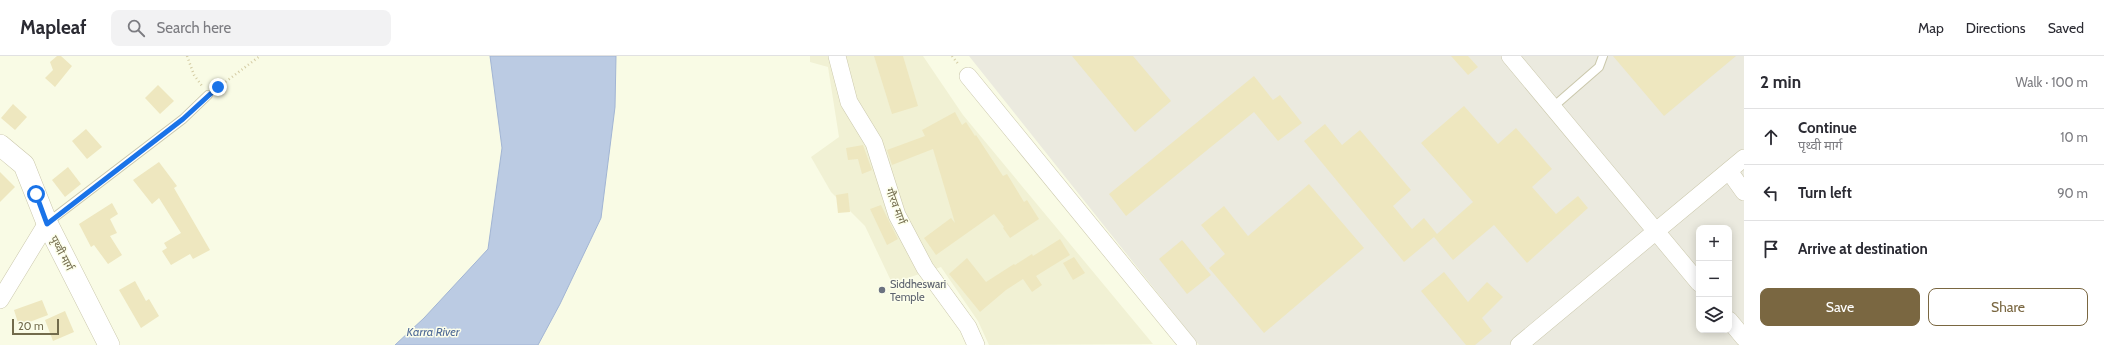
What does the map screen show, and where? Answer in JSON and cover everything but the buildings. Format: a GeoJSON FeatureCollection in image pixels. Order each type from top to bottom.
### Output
{"type":"FeatureCollection","features":[{"type":"Feature","properties":{"kind":"street","name":"गौरव मार्ग"},"geometry":{"type":"LineString","coordinates":[[837,56],[849,102],[874,143],[897,215],[926,268],[968,326],[976,345]]}},
{"type":"Feature","properties":{"kind":"street"},"geometry":{"type":"LineString","coordinates":[[1510,56],[1696,279]]}},
{"type":"Feature","properties":{"kind":"street"},"geometry":{"type":"LineString","coordinates":[[968,76],[1188,345]]}},
{"type":"Feature","properties":{"kind":"street","name":"पृथ्वी मार्ग"},"geometry":{"type":"LineString","coordinates":[[0,145],[24,165],[47,224],[109,345]]}},
{"type":"Feature","properties":{"kind":"street"},"geometry":{"type":"LineString","coordinates":[[1519,345],[1744,158]]}},
{"type":"Feature","properties":{"kind":"street"},"geometry":{"type":"LineString","coordinates":[[1728,171],[1744,192]]}},
{"type":"Feature","properties":{"kind":"street"},"geometry":{"type":"LineString","coordinates":[[0,300],[47,224]]}},
{"type":"Feature","properties":{"kind":"street"},"geometry":{"type":"LineString","coordinates":[[1732,324],[1744,338]]}},
{"type":"Feature","properties":{"kind":"lane"},"geometry":{"type":"LineString","coordinates":[[1553,107],[1599,67],[1603,56]]}},
{"type":"Feature","properties":{"kind":"lane"},"geometry":{"type":"LineString","coordinates":[[47,224],[183,119],[208,95]]}},
{"type":"Feature","properties":{"kind":"path"},"geometry":{"type":"LineString","coordinates":[[187,56],[194,75],[208,95],[260,56]]}},
{"type":"Feature","properties":{"kind":"shaded area"},"geometry":{"type":"Polygon","coordinates":[[[810,56],[923,56],[963,115],[1153,344],[989,345],[978,321],[941,267],[892,283],[865,226],[831,192],[811,157],[839,137],[828,67],[810,62],[810,56]]]}},
{"type":"Feature","properties":{"kind":"shaded area"},"geometry":{"type":"Polygon","coordinates":[[[969,56],[1744,56],[1744,345],[1199,345],[969,56]]]}},
{"type":"Feature","properties":{"kind":"water","name":"Karra River"},"geometry":{"type":"Polygon","coordinates":[[[490,56],[616,56],[615,107],[601,218],[560,304],[538,345],[395,345],[424,318],[488,249],[502,148],[490,56]]]}},
{"type":"Feature","properties":{"kind":"place","name":"Siddheswari Temple"},"geometry":{"type":"Point","coordinates":[882,290]}},
{"type":"Feature","properties":{"kind":"route"},"geometry":{"type":"LineString","coordinates":[[36,194],[47,224],[183,119],[218,87]]}}]}
